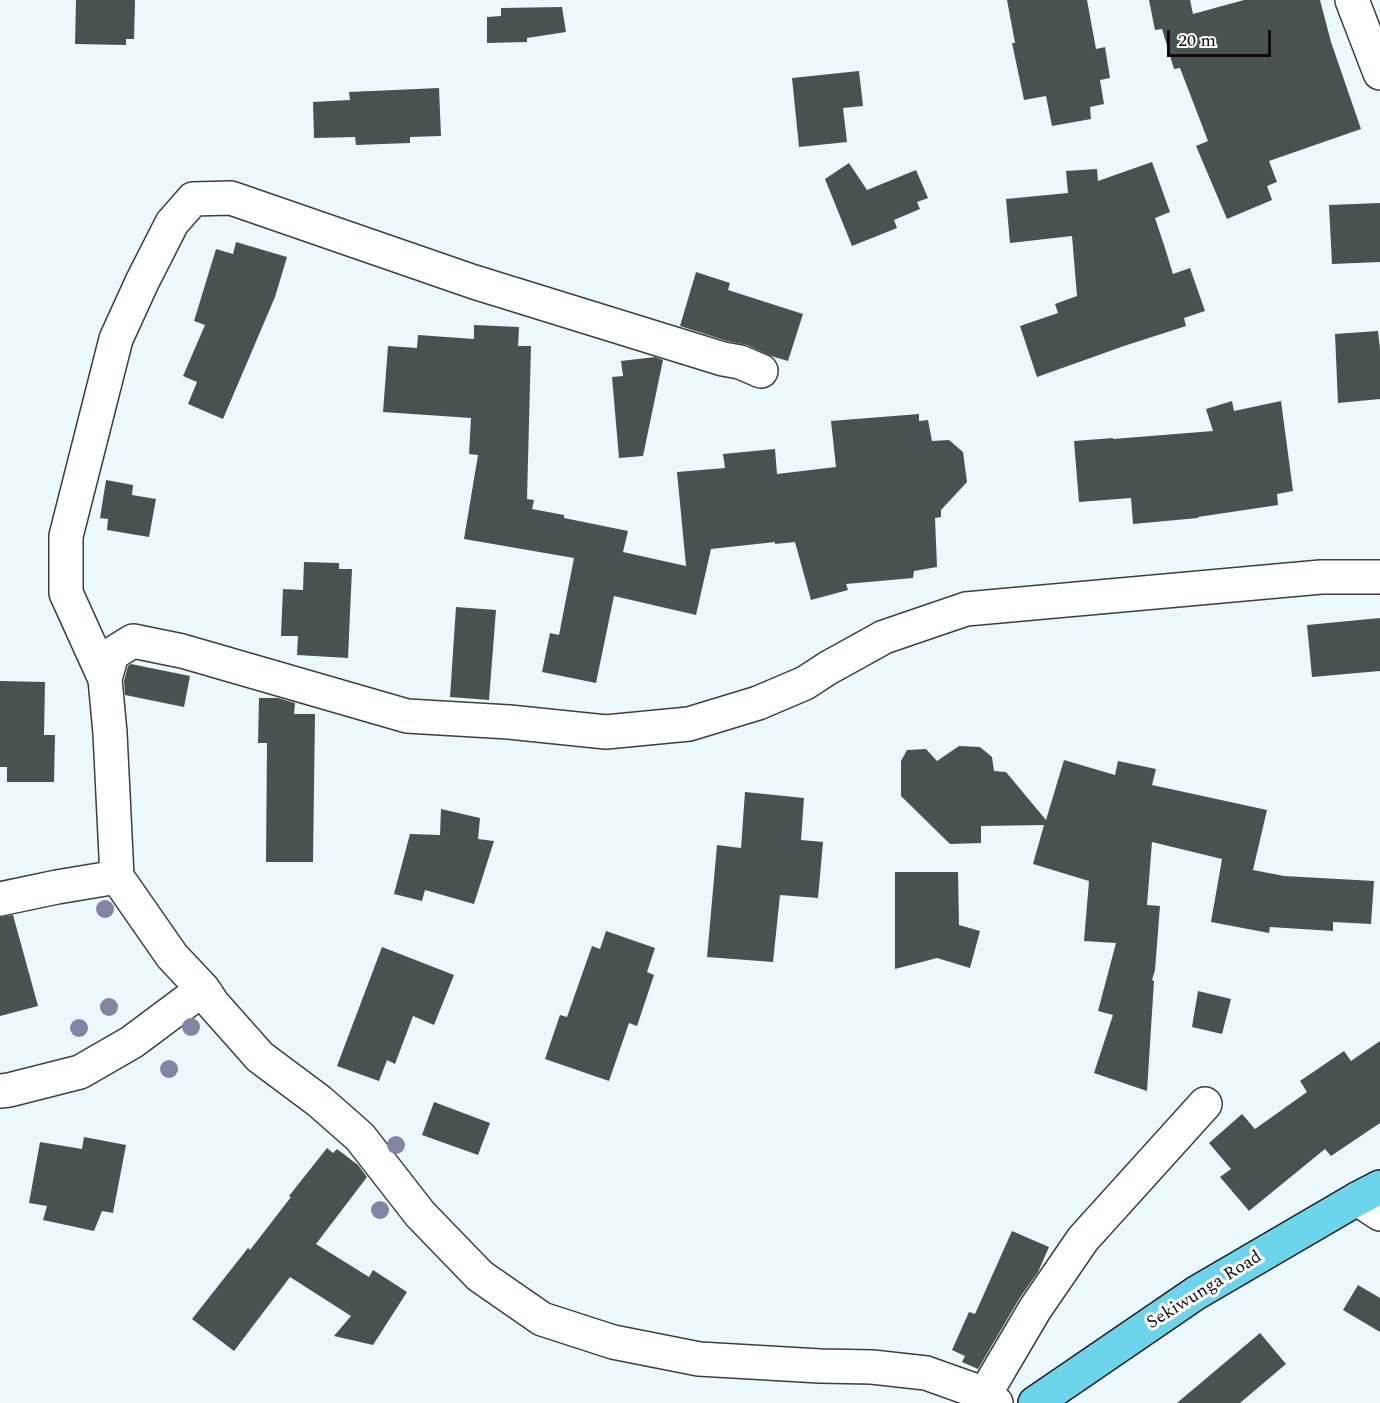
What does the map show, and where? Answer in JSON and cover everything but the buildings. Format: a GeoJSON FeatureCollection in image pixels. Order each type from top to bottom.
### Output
{"type":"FeatureCollection","features":[{"type":"Feature","properties":{"kind":"main road","name":"Sekiwunga Road"},"geometry":{"type":"LineString","coordinates":[[1035,1403],[1196,1293],[1372,1200]]}},
{"type":"Feature","properties":{"kind":"street"},"geometry":{"type":"LineString","coordinates":[[1352,0],[1380,73]]}},
{"type":"Feature","properties":{"kind":"street"},"geometry":{"type":"LineString","coordinates":[[105,679],[66,593],[66,536],[116,339],[172,223],[194,199],[231,198],[474,282],[723,359],[740,362],[761,371]]}},
{"type":"Feature","properties":{"kind":"street"},"geometry":{"type":"LineString","coordinates":[[1205,1104],[1083,1239],[1035,1309],[991,1398],[926,1373],[872,1367],[699,1359],[613,1342],[542,1319],[480,1276],[420,1214],[360,1137],[319,1101],[260,1058],[213,1004],[203,989],[172,956],[117,877],[105,679],[112,654],[133,641],[182,651],[406,716],[509,722],[606,732],[689,724],[758,703],[805,683],[884,637],[966,609],[1322,577],[1380,577]]}},
{"type":"Feature","properties":{"kind":"street"},"geometry":{"type":"LineString","coordinates":[[0,899],[117,877]]}},
{"type":"Feature","properties":{"kind":"street"},"geometry":{"type":"LineString","coordinates":[[0,1091],[80,1072],[132,1042],[203,989]]}}]}
